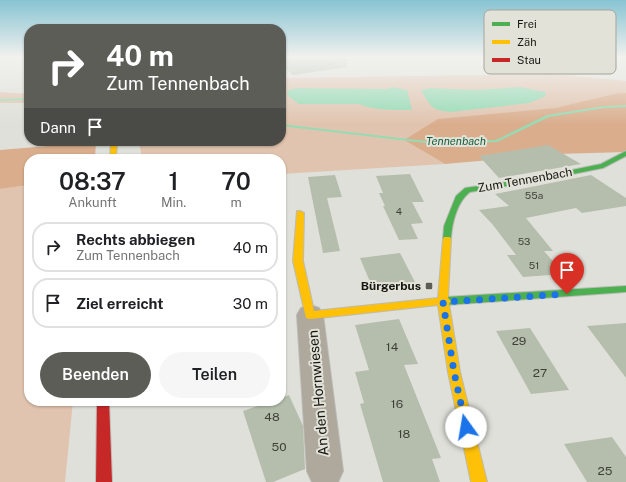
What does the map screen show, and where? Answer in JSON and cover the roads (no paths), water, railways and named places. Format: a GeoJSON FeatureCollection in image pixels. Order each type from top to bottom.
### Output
{"type":"FeatureCollection","features":[{"type":"Feature","properties":{"kind":"street","name":"Zum Tennenbach"},"geometry":{"type":"LineString","coordinates":[[603,166],[626,153]]}},
{"type":"Feature","properties":{"kind":"street","name":"Zum Tennenbach"},"geometry":{"type":"LineString","coordinates":[[479,482],[454,372],[443,302],[448,226],[460,196],[468,190],[538,179],[626,162]]}},
{"type":"Feature","properties":{"kind":"street","name":"An den Hornwiesen"},"geometry":{"type":"LineString","coordinates":[[300,213],[298,261],[310,315],[325,471]]}},
{"type":"Feature","properties":{"kind":"street"},"geometry":{"type":"LineString","coordinates":[[443,302],[626,289]]}},
{"type":"Feature","properties":{"kind":"street","name":"An den Hornwiesen"},"geometry":{"type":"LineString","coordinates":[[310,315],[443,302]]}},
{"type":"Feature","properties":{"kind":"street"},"geometry":{"type":"LineString","coordinates":[[103,406],[104,482]]}},
{"type":"Feature","properties":{"kind":"waterway","name":"Tennenbach"},"geometry":{"type":"LineString","coordinates":[[0,100],[24,99]]}},
{"type":"Feature","properties":{"kind":"waterway","name":"Tennenbach"},"geometry":{"type":"LineString","coordinates":[[286,126],[434,143],[497,141],[548,116],[604,107],[626,106]]}},
{"type":"Feature","properties":{"kind":"place","name":"Bürgerbus"},"geometry":{"type":"Point","coordinates":[429,286]}}]}
